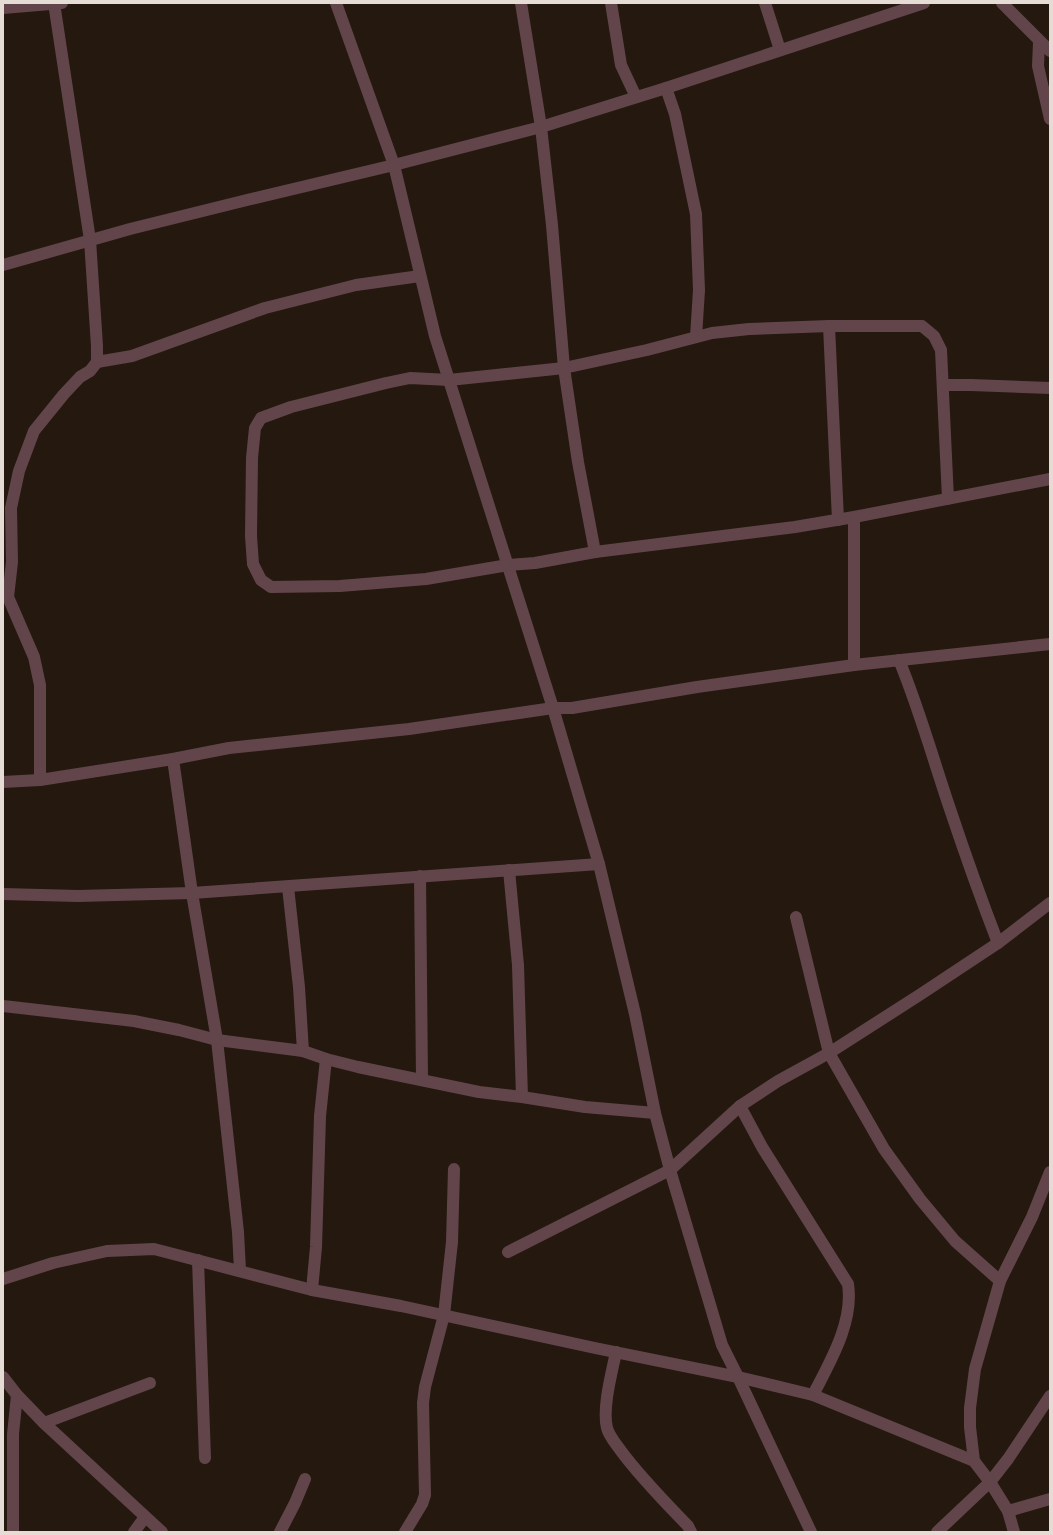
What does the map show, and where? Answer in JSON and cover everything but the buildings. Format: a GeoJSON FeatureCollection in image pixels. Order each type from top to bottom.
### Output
{"type":"FeatureCollection","features":[{"type":"Feature","properties":{"kind":"street"},"geometry":{"type":"LineString","coordinates":[[3,8],[57,3],[90,240],[97,346],[97,362],[90,371],[80,377],[64,394],[34,431],[19,471],[11,508],[12,562],[5,597],[34,657],[40,685],[40,780]]}},
{"type":"Feature","properties":{"kind":"street"},"geometry":{"type":"LineString","coordinates":[[336,3],[394,165],[435,336],[553,708],[599,864],[635,1014],[655,1113],[670,1170],[722,1345],[811,1532]]}},
{"type":"Feature","properties":{"kind":"street"},"geometry":{"type":"LineString","coordinates":[[522,3],[541,126],[552,225],[564,368],[578,462],[595,552]]}},
{"type":"Feature","properties":{"kind":"street"},"geometry":{"type":"LineString","coordinates":[[611,3],[621,65],[636,97]]}},
{"type":"Feature","properties":{"kind":"street"},"geometry":{"type":"LineString","coordinates":[[765,3],[780,50]]}},
{"type":"Feature","properties":{"kind":"street"},"geometry":{"type":"LineString","coordinates":[[3,265],[90,240],[247,200],[394,165],[541,126],[666,88],[924,3]]}},
{"type":"Feature","properties":{"kind":"street"},"geometry":{"type":"LineString","coordinates":[[1002,3],[1039,42],[1050,51]]}},
{"type":"Feature","properties":{"kind":"street"},"geometry":{"type":"LineString","coordinates":[[1039,42],[1038,66],[1050,119]]}},
{"type":"Feature","properties":{"kind":"street"},"geometry":{"type":"LineString","coordinates":[[666,88],[675,114],[696,214],[700,290],[696,337]]}},
{"type":"Feature","properties":{"kind":"street"},"geometry":{"type":"LineString","coordinates":[[97,362],[132,356],[265,308],[356,284],[420,276]]}},
{"type":"Feature","properties":{"kind":"street"},"geometry":{"type":"LineString","coordinates":[[828,326],[838,520]]}},
{"type":"Feature","properties":{"kind":"street"},"geometry":{"type":"LineString","coordinates":[[948,499],[942,350],[934,336],[922,326],[749,328],[712,332],[564,368],[449,380],[410,378],[291,407],[261,418],[255,428],[252,458],[251,536],[253,564],[261,580],[271,587],[340,586],[426,579],[508,565],[535,563],[595,552],[795,527],[854,517],[948,499],[1050,479]]}},
{"type":"Feature","properties":{"kind":"street"},"geometry":{"type":"LineString","coordinates":[[943,385],[1050,388]]}},
{"type":"Feature","properties":{"kind":"street"},"geometry":{"type":"LineString","coordinates":[[854,517],[854,665]]}},
{"type":"Feature","properties":{"kind":"street"},"geometry":{"type":"LineString","coordinates":[[3,782],[40,780],[173,759],[229,748],[409,729],[553,708],[572,708],[697,687],[854,665],[1050,644]]}},
{"type":"Feature","properties":{"kind":"street"},"geometry":{"type":"LineString","coordinates":[[899,660],[923,724],[982,902],[998,943]]}},
{"type":"Feature","properties":{"kind":"street"},"geometry":{"type":"LineString","coordinates":[[173,759],[192,892],[217,1040],[235,1203],[240,1270]]}},
{"type":"Feature","properties":{"kind":"street"},"geometry":{"type":"LineString","coordinates":[[3,894],[78,896],[192,892],[288,887],[420,876],[599,864]]}},
{"type":"Feature","properties":{"kind":"street"},"geometry":{"type":"LineString","coordinates":[[509,870],[518,965],[522,1097]]}},
{"type":"Feature","properties":{"kind":"street"},"geometry":{"type":"LineString","coordinates":[[420,876],[422,1080]]}},
{"type":"Feature","properties":{"kind":"street"},"geometry":{"type":"LineString","coordinates":[[288,887],[299,987],[303,1051]]}},
{"type":"Feature","properties":{"kind":"street"},"geometry":{"type":"LineString","coordinates":[[508,1252],[670,1170],[740,1106],[778,1081],[829,1053],[998,943],[1050,903]]}},
{"type":"Feature","properties":{"kind":"street"},"geometry":{"type":"LineString","coordinates":[[796,917],[829,1053],[884,1149],[920,1199],[955,1241],[1000,1281]]}},
{"type":"Feature","properties":{"kind":"street"},"geometry":{"type":"LineString","coordinates":[[3,1006],[134,1021],[217,1040],[303,1051],[326,1059],[479,1092],[585,1107],[655,1113]]}},
{"type":"Feature","properties":{"kind":"street"},"geometry":{"type":"LineString","coordinates":[[312,1290],[316,1247],[320,1116],[326,1059]]}},
{"type":"Feature","properties":{"kind":"street"},"geometry":{"type":"LineString","coordinates":[[740,1106],[762,1147],[848,1284],[850,1295],[848,1313],[836,1348],[813,1395]]}},
{"type":"Feature","properties":{"kind":"street"},"geometry":{"type":"LineString","coordinates":[[405,1532],[422,1504],[424,1495],[423,1403],[425,1388],[444,1315],[452,1242],[454,1168]]}},
{"type":"Feature","properties":{"kind":"street"},"geometry":{"type":"LineString","coordinates":[[974,1461],[970,1427],[970,1408],[975,1369],[1000,1281],[1032,1217],[1050,1172]]}},
{"type":"Feature","properties":{"kind":"street"},"geometry":{"type":"LineString","coordinates":[[3,1279],[53,1263],[107,1251],[154,1249],[240,1270],[312,1290],[401,1306],[616,1352],[738,1376],[813,1395],[974,1461],[990,1482],[1008,1512],[1014,1532]]}},
{"type":"Feature","properties":{"kind":"street"},"geometry":{"type":"LineString","coordinates":[[198,1260],[205,1458]]}},
{"type":"Feature","properties":{"kind":"street"},"geometry":{"type":"LineString","coordinates":[[616,1352],[607,1400],[606,1419],[610,1435],[635,1470],[692,1532]]}},
{"type":"Feature","properties":{"kind":"street"},"geometry":{"type":"LineString","coordinates":[[3,1377],[17,1396],[44,1423],[162,1532]]}},
{"type":"Feature","properties":{"kind":"street"},"geometry":{"type":"LineString","coordinates":[[44,1423],[150,1383]]}},
{"type":"Feature","properties":{"kind":"street"},"geometry":{"type":"LineString","coordinates":[[12,1532],[13,1434],[17,1396]]}},
{"type":"Feature","properties":{"kind":"street"},"geometry":{"type":"LineString","coordinates":[[937,1532],[990,1482],[1008,1459],[1050,1396]]}},
{"type":"Feature","properties":{"kind":"street"},"geometry":{"type":"LineString","coordinates":[[280,1532],[295,1503],[305,1478]]}},
{"type":"Feature","properties":{"kind":"street"},"geometry":{"type":"LineString","coordinates":[[1008,1512],[1050,1499]]}},
{"type":"Feature","properties":{"kind":"street"},"geometry":{"type":"LineString","coordinates":[[134,1532],[145,1517]]}},
{"type":"Feature","properties":{"kind":"street"},"geometry":{"type":"LineString","coordinates":[[3,1529],[8,1532]]}}]}
